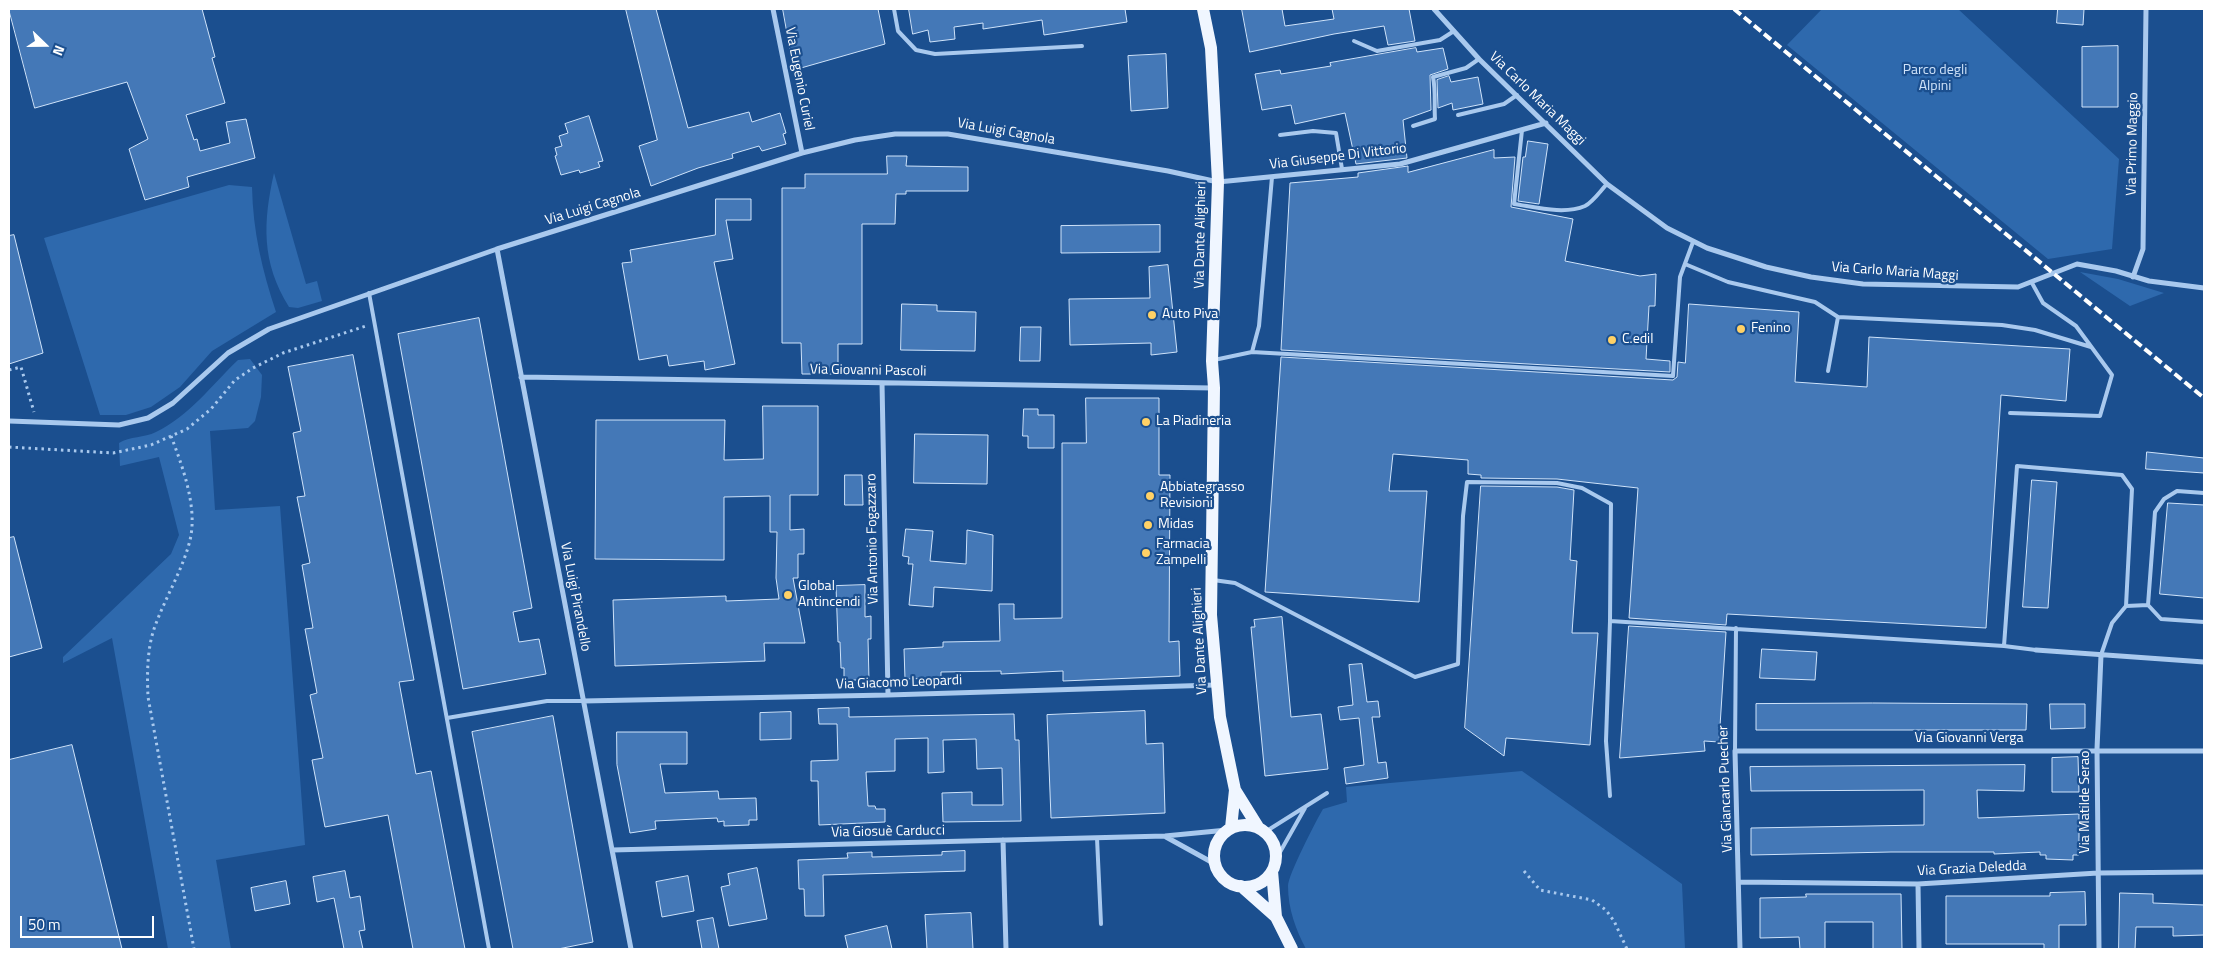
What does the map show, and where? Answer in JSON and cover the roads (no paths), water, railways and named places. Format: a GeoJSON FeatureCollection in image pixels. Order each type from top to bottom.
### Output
{"type":"FeatureCollection","features":[{"type":"Feature","properties":{"kind":"main road","name":"Via Dante Alighieri"},"geometry":{"type":"LineString","coordinates":[[1203,9],[1211,48],[1218,182],[1212,361],[1214,388],[1212,579],[1216,685],[1220,717],[1235,790],[1229,829]]}},
{"type":"Feature","properties":{"kind":"main road","name":"Via Dante Alighieri"},"geometry":{"type":"LineString","coordinates":[[1235,790],[1261,830]]}},
{"type":"Feature","properties":{"kind":"main road"},"geometry":{"type":"LineString","coordinates":[[1276,917],[1273,842],[1261,830],[1246,825],[1229,829],[1216,845],[1215,864],[1219,874],[1227,881],[1241,886],[1276,917],[1292,949]]}},
{"type":"Feature","properties":{"kind":"main road"},"geometry":{"type":"LineString","coordinates":[[1241,886],[1256,885],[1274,866]]}},
{"type":"Feature","properties":{"kind":"street","name":"Via Eugenio Curiel"},"geometry":{"type":"LineString","coordinates":[[773,9],[802,153]]}},
{"type":"Feature","properties":{"kind":"street","name":"Via Carlo Maria Maggi"},"geometry":{"type":"LineString","coordinates":[[1434,9],[1480,59],[1608,184],[1642,211],[1693,242],[1766,267],[1811,277],[1863,284],[1986,288],[2018,287],[2077,264],[2167,284],[2204,288]]}},
{"type":"Feature","properties":{"kind":"street","name":"Via Primo Maggio"},"geometry":{"type":"LineString","coordinates":[[2132,277],[2143,249],[2146,9]]}},
{"type":"Feature","properties":{"kind":"street","name":"Via Giuseppe Di Vittorio"},"geometry":{"type":"LineString","coordinates":[[1218,182],[1400,164],[1546,123]]}},
{"type":"Feature","properties":{"kind":"street","name":"Via Luigi Cagnola"},"geometry":{"type":"LineString","coordinates":[[9,421],[119,425],[148,418],[173,403],[228,353],[269,329],[497,249],[802,153],[855,140],[887,136],[948,134],[1168,171],[1218,182]]}},
{"type":"Feature","properties":{"kind":"street","name":"Via Luigi Pirandello"},"geometry":{"type":"LineString","coordinates":[[497,249],[631,949]]}},
{"type":"Feature","properties":{"kind":"street","name":"Via Giovanni Pascoli"},"geometry":{"type":"LineString","coordinates":[[521,377],[1214,388]]}},
{"type":"Feature","properties":{"kind":"street","name":"Via Antonio Fogazzaro"},"geometry":{"type":"LineString","coordinates":[[882,383],[888,695]]}},
{"type":"Feature","properties":{"kind":"street"},"geometry":{"type":"LineString","coordinates":[[2036,650],[2204,662]]}},
{"type":"Feature","properties":{"kind":"street","name":"Via Matilde Serao"},"geometry":{"type":"LineString","coordinates":[[2099,949],[2097,749],[2101,655]]}},
{"type":"Feature","properties":{"kind":"street","name":"Via Giacomo Leopardi"},"geometry":{"type":"LineString","coordinates":[[583,701],[888,695],[1216,685]]}},
{"type":"Feature","properties":{"kind":"street","name":"Via Giovanni Verga"},"geometry":{"type":"LineString","coordinates":[[1735,751],[2097,749],[2204,751]]}},
{"type":"Feature","properties":{"kind":"street","name":"Via Giancarlo Puecher"},"geometry":{"type":"LineString","coordinates":[[1735,751],[1740,882],[1740,949]]}},
{"type":"Feature","properties":{"kind":"street","name":"Via Giosuè Carducci"},"geometry":{"type":"LineString","coordinates":[[612,850],[1165,836],[1229,829]]}},
{"type":"Feature","properties":{"kind":"street"},"geometry":{"type":"LineString","coordinates":[[1165,836],[1215,864]]}},
{"type":"Feature","properties":{"kind":"street"},"geometry":{"type":"LineString","coordinates":[[1003,840],[1006,949]]}},
{"type":"Feature","properties":{"kind":"street","name":"Via Grazia Deledda"},"geometry":{"type":"LineString","coordinates":[[1740,882],[1918,884],[2098,873],[2204,872]]}},
{"type":"Feature","properties":{"kind":"street"},"geometry":{"type":"LineString","coordinates":[[1918,884],[1919,949]]}},
{"type":"Feature","properties":{"kind":"lane"},"geometry":{"type":"LineString","coordinates":[[894,9],[898,31],[916,50],[935,54],[1082,46]]}},
{"type":"Feature","properties":{"kind":"lane"},"geometry":{"type":"LineString","coordinates":[[1354,41],[1376,51],[1440,40],[1454,31]]}},
{"type":"Feature","properties":{"kind":"lane"},"geometry":{"type":"LineString","coordinates":[[1413,126],[1435,119],[1434,102],[1436,96],[1433,76],[1466,68],[1480,59]]}},
{"type":"Feature","properties":{"kind":"lane"},"geometry":{"type":"LineString","coordinates":[[1458,114],[1504,104],[1517,96]]}},
{"type":"Feature","properties":{"kind":"lane"},"geometry":{"type":"LineString","coordinates":[[1522,130],[1514,204],[1545,209],[1574,209],[1586,205],[1608,184]]}},
{"type":"Feature","properties":{"kind":"lane"},"geometry":{"type":"LineString","coordinates":[[1280,135],[1313,132],[1336,133],[1342,170]]}},
{"type":"Feature","properties":{"kind":"lane"},"geometry":{"type":"LineString","coordinates":[[1252,352],[1259,326],[1272,177]]}},
{"type":"Feature","properties":{"kind":"lane"},"geometry":{"type":"LineString","coordinates":[[1212,361],[1252,352],[1673,376],[1680,277],[1693,242]]}},
{"type":"Feature","properties":{"kind":"lane"},"geometry":{"type":"LineString","coordinates":[[1685,264],[1728,282],[1815,302],[1838,317],[2002,324],[2035,330],[2091,347]]}},
{"type":"Feature","properties":{"kind":"lane"},"geometry":{"type":"LineString","coordinates":[[2010,413],[2100,416],[2112,375],[2076,326],[2043,303],[2032,283]]}},
{"type":"Feature","properties":{"kind":"lane"},"geometry":{"type":"LineString","coordinates":[[369,293],[489,949]]}},
{"type":"Feature","properties":{"kind":"lane"},"geometry":{"type":"LineString","coordinates":[[1828,371],[1838,317]]}},
{"type":"Feature","properties":{"kind":"lane"},"geometry":{"type":"LineString","coordinates":[[2004,646],[2018,466],[2122,475],[2132,489],[2126,606],[2112,623],[2101,655]]}},
{"type":"Feature","properties":{"kind":"lane"},"geometry":{"type":"LineString","coordinates":[[1212,579],[1235,583],[1415,677],[1458,664],[1463,516],[1467,482],[1557,483],[1582,488],[1611,504],[1606,741],[1610,796]]}},
{"type":"Feature","properties":{"kind":"lane"},"geometry":{"type":"LineString","coordinates":[[2148,605],[2155,512],[2164,499],[2177,491],[2204,493]]}},
{"type":"Feature","properties":{"kind":"lane"},"geometry":{"type":"LineString","coordinates":[[2126,606],[2148,605],[2161,618],[2204,622]]}},
{"type":"Feature","properties":{"kind":"lane"},"geometry":{"type":"LineString","coordinates":[[1610,622],[1736,628],[2004,646],[2036,650]]}},
{"type":"Feature","properties":{"kind":"lane","name":"Via Giancarlo Puecher"},"geometry":{"type":"LineString","coordinates":[[1735,751],[1736,628]]}},
{"type":"Feature","properties":{"kind":"lane"},"geometry":{"type":"LineString","coordinates":[[447,718],[547,701],[583,701]]}},
{"type":"Feature","properties":{"kind":"lane"},"geometry":{"type":"LineString","coordinates":[[1261,830],[1327,793]]}},
{"type":"Feature","properties":{"kind":"lane"},"geometry":{"type":"LineString","coordinates":[[1274,866],[1305,807]]}},
{"type":"Feature","properties":{"kind":"lane"},"geometry":{"type":"LineString","coordinates":[[1097,838],[1101,924]]}},
{"type":"Feature","properties":{"kind":"railway"},"geometry":{"type":"LineString","coordinates":[[1734,9],[2204,398]]}},
{"type":"Feature","properties":{"kind":"place","name":"Auto Piva"},"geometry":{"type":"Point","coordinates":[1152,315]}},
{"type":"Feature","properties":{"kind":"place","name":"Fenino"},"geometry":{"type":"Point","coordinates":[1741,329]}},
{"type":"Feature","properties":{"kind":"place","name":"C.edil"},"geometry":{"type":"Point","coordinates":[1612,340]}},
{"type":"Feature","properties":{"kind":"place","name":"La Piadineria"},"geometry":{"type":"Point","coordinates":[1146,422]}},
{"type":"Feature","properties":{"kind":"place","name":"Abbiategrasso Revisioni"},"geometry":{"type":"Point","coordinates":[1150,496]}},
{"type":"Feature","properties":{"kind":"place","name":"Midas"},"geometry":{"type":"Point","coordinates":[1148,525]}},
{"type":"Feature","properties":{"kind":"place","name":"Farmacia Zampelli"},"geometry":{"type":"Point","coordinates":[1146,553]}},
{"type":"Feature","properties":{"kind":"place","name":"Global Antincendi"},"geometry":{"type":"Point","coordinates":[788,595]}},
{"type":"Feature","properties":{"kind":"park label","name":"Parco degli Alpini"},"geometry":{"type":"Point","coordinates":[1935,79]}}]}
